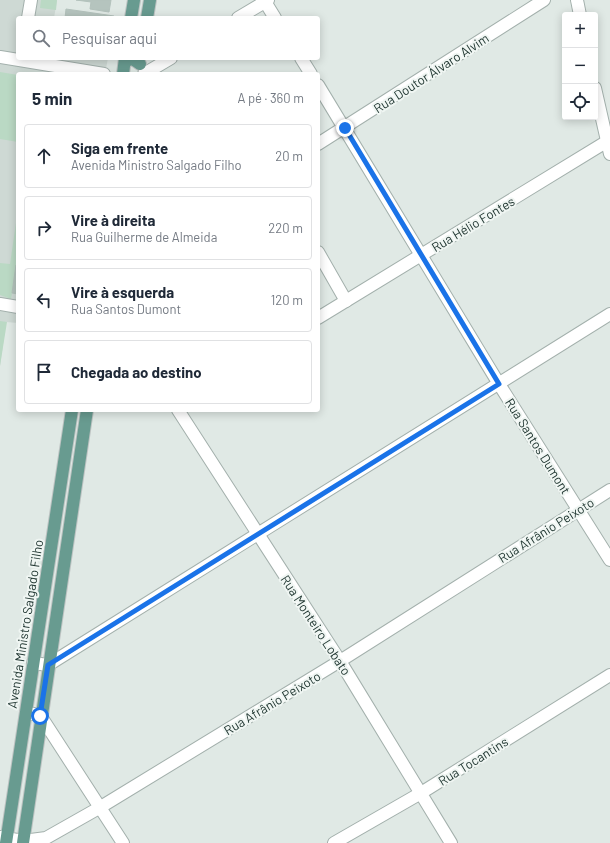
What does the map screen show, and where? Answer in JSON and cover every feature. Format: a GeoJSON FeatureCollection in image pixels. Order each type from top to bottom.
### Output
{"type":"FeatureCollection","features":[{"type":"Feature","properties":{"kind":"main road"},"geometry":{"type":"LineString","coordinates":[[131,16],[134,0]]}},
{"type":"Feature","properties":{"kind":"main road"},"geometry":{"type":"LineString","coordinates":[[147,16],[150,0]]}},
{"type":"Feature","properties":{"kind":"main road"},"geometry":{"type":"LineString","coordinates":[[122,72],[125,60]]}},
{"type":"Feature","properties":{"kind":"main road"},"geometry":{"type":"LineString","coordinates":[[134,60],[141,68]]}},
{"type":"Feature","properties":{"kind":"main road","name":"Avenida Ministro Salgado Filho"},"geometry":{"type":"LineString","coordinates":[[4,839],[26,713],[72,412]]}},
{"type":"Feature","properties":{"kind":"main road"},"geometry":{"type":"LineString","coordinates":[[23,842],[40,716],[87,412]]}},
{"type":"Feature","properties":{"kind":"street"},"geometry":{"type":"LineString","coordinates":[[28,16],[30,0]]}},
{"type":"Feature","properties":{"kind":"street","name":"Rua Doutor Álvaro Alvim"},"geometry":{"type":"LineString","coordinates":[[320,143],[544,0]]}},
{"type":"Feature","properties":{"kind":"street"},"geometry":{"type":"LineString","coordinates":[[577,0],[579,12]]}},
{"type":"Feature","properties":{"kind":"street"},"geometry":{"type":"LineString","coordinates":[[241,16],[266,1],[274,16]]}},
{"type":"Feature","properties":{"kind":"street"},"geometry":{"type":"LineString","coordinates":[[0,58],[16,59]]}},
{"type":"Feature","properties":{"kind":"street"},"geometry":{"type":"LineString","coordinates":[[27,60],[93,72]]}},
{"type":"Feature","properties":{"kind":"street"},"geometry":{"type":"LineString","coordinates":[[141,68],[165,60]]}},
{"type":"Feature","properties":{"kind":"street"},"geometry":{"type":"LineString","coordinates":[[302,60],[310,72]]}},
{"type":"Feature","properties":{"kind":"street","name":"Rua Santos Dumont"},"geometry":{"type":"LineString","coordinates":[[320,88],[499,384],[610,560]]}},
{"type":"Feature","properties":{"kind":"street"},"geometry":{"type":"LineString","coordinates":[[598,103],[610,154]]}},
{"type":"Feature","properties":{"kind":"street","name":"Rua Hélio Fontes"},"geometry":{"type":"LineString","coordinates":[[320,317],[606,142]]}},
{"type":"Feature","properties":{"kind":"street"},"geometry":{"type":"LineString","coordinates":[[320,255],[346,300]]}},
{"type":"Feature","properties":{"kind":"street"},"geometry":{"type":"LineString","coordinates":[[0,304],[16,307]]}},
{"type":"Feature","properties":{"kind":"street"},"geometry":{"type":"LineString","coordinates":[[33,662],[48,665],[610,314]]}},
{"type":"Feature","properties":{"kind":"street","name":"Rua Monteiro Lobato"},"geometry":{"type":"LineString","coordinates":[[179,412],[340,662],[422,793],[451,843]]}},
{"type":"Feature","properties":{"kind":"street","name":"Rua Afrânio Peixoto"},"geometry":{"type":"LineString","coordinates":[[4,839],[23,842],[46,838],[99,808],[340,662],[610,490]]}},
{"type":"Feature","properties":{"kind":"street","name":"Rua Tocantins"},"geometry":{"type":"LineString","coordinates":[[334,843],[422,793],[610,675]]}},
{"type":"Feature","properties":{"kind":"street"},"geometry":{"type":"LineString","coordinates":[[26,713],[40,716],[123,843]]}},
{"type":"Feature","properties":{"kind":"shaded area"},"geometry":{"type":"Polygon","coordinates":[[[0,0],[57,0],[54,16],[16,16],[16,60],[108,60],[105,72],[16,72],[16,267],[12,292],[16,293],[16,323],[6,322],[0,366],[0,0]]]}},
{"type":"Feature","properties":{"kind":"green space"},"geometry":{"type":"Polygon","coordinates":[[[41,0],[57,0],[56,10],[40,8],[41,0]]]}},
{"type":"Feature","properties":{"kind":"green space"},"geometry":{"type":"Polygon","coordinates":[[[0,72],[16,75],[16,142],[0,139],[0,72]]]}},
{"type":"Feature","properties":{"kind":"green space"},"geometry":{"type":"Polygon","coordinates":[[[16,223],[16,268],[11,299],[0,295],[0,263],[10,264],[16,223]]]}},
{"type":"Feature","properties":{"kind":"green space"},"geometry":{"type":"Polygon","coordinates":[[[0,321],[7,322],[0,366],[0,321]]]}},
{"type":"Feature","properties":{"kind":"building"},"geometry":{"type":"Polygon","coordinates":[[[76,0],[111,0],[109,12],[90,9],[91,2],[76,0]]]}},
{"type":"Feature","properties":{"kind":"building"},"geometry":{"type":"Polygon","coordinates":[[[66,9],[114,16],[65,16],[66,9]]]}},
{"type":"Feature","properties":{"kind":"building"},"geometry":{"type":"Polygon","coordinates":[[[16,265],[16,294],[12,293],[16,265]]]}},
{"type":"Feature","properties":{"kind":"route"},"geometry":{"type":"LineString","coordinates":[[40,716],[48,665],[499,384],[345,128]]}}]}
